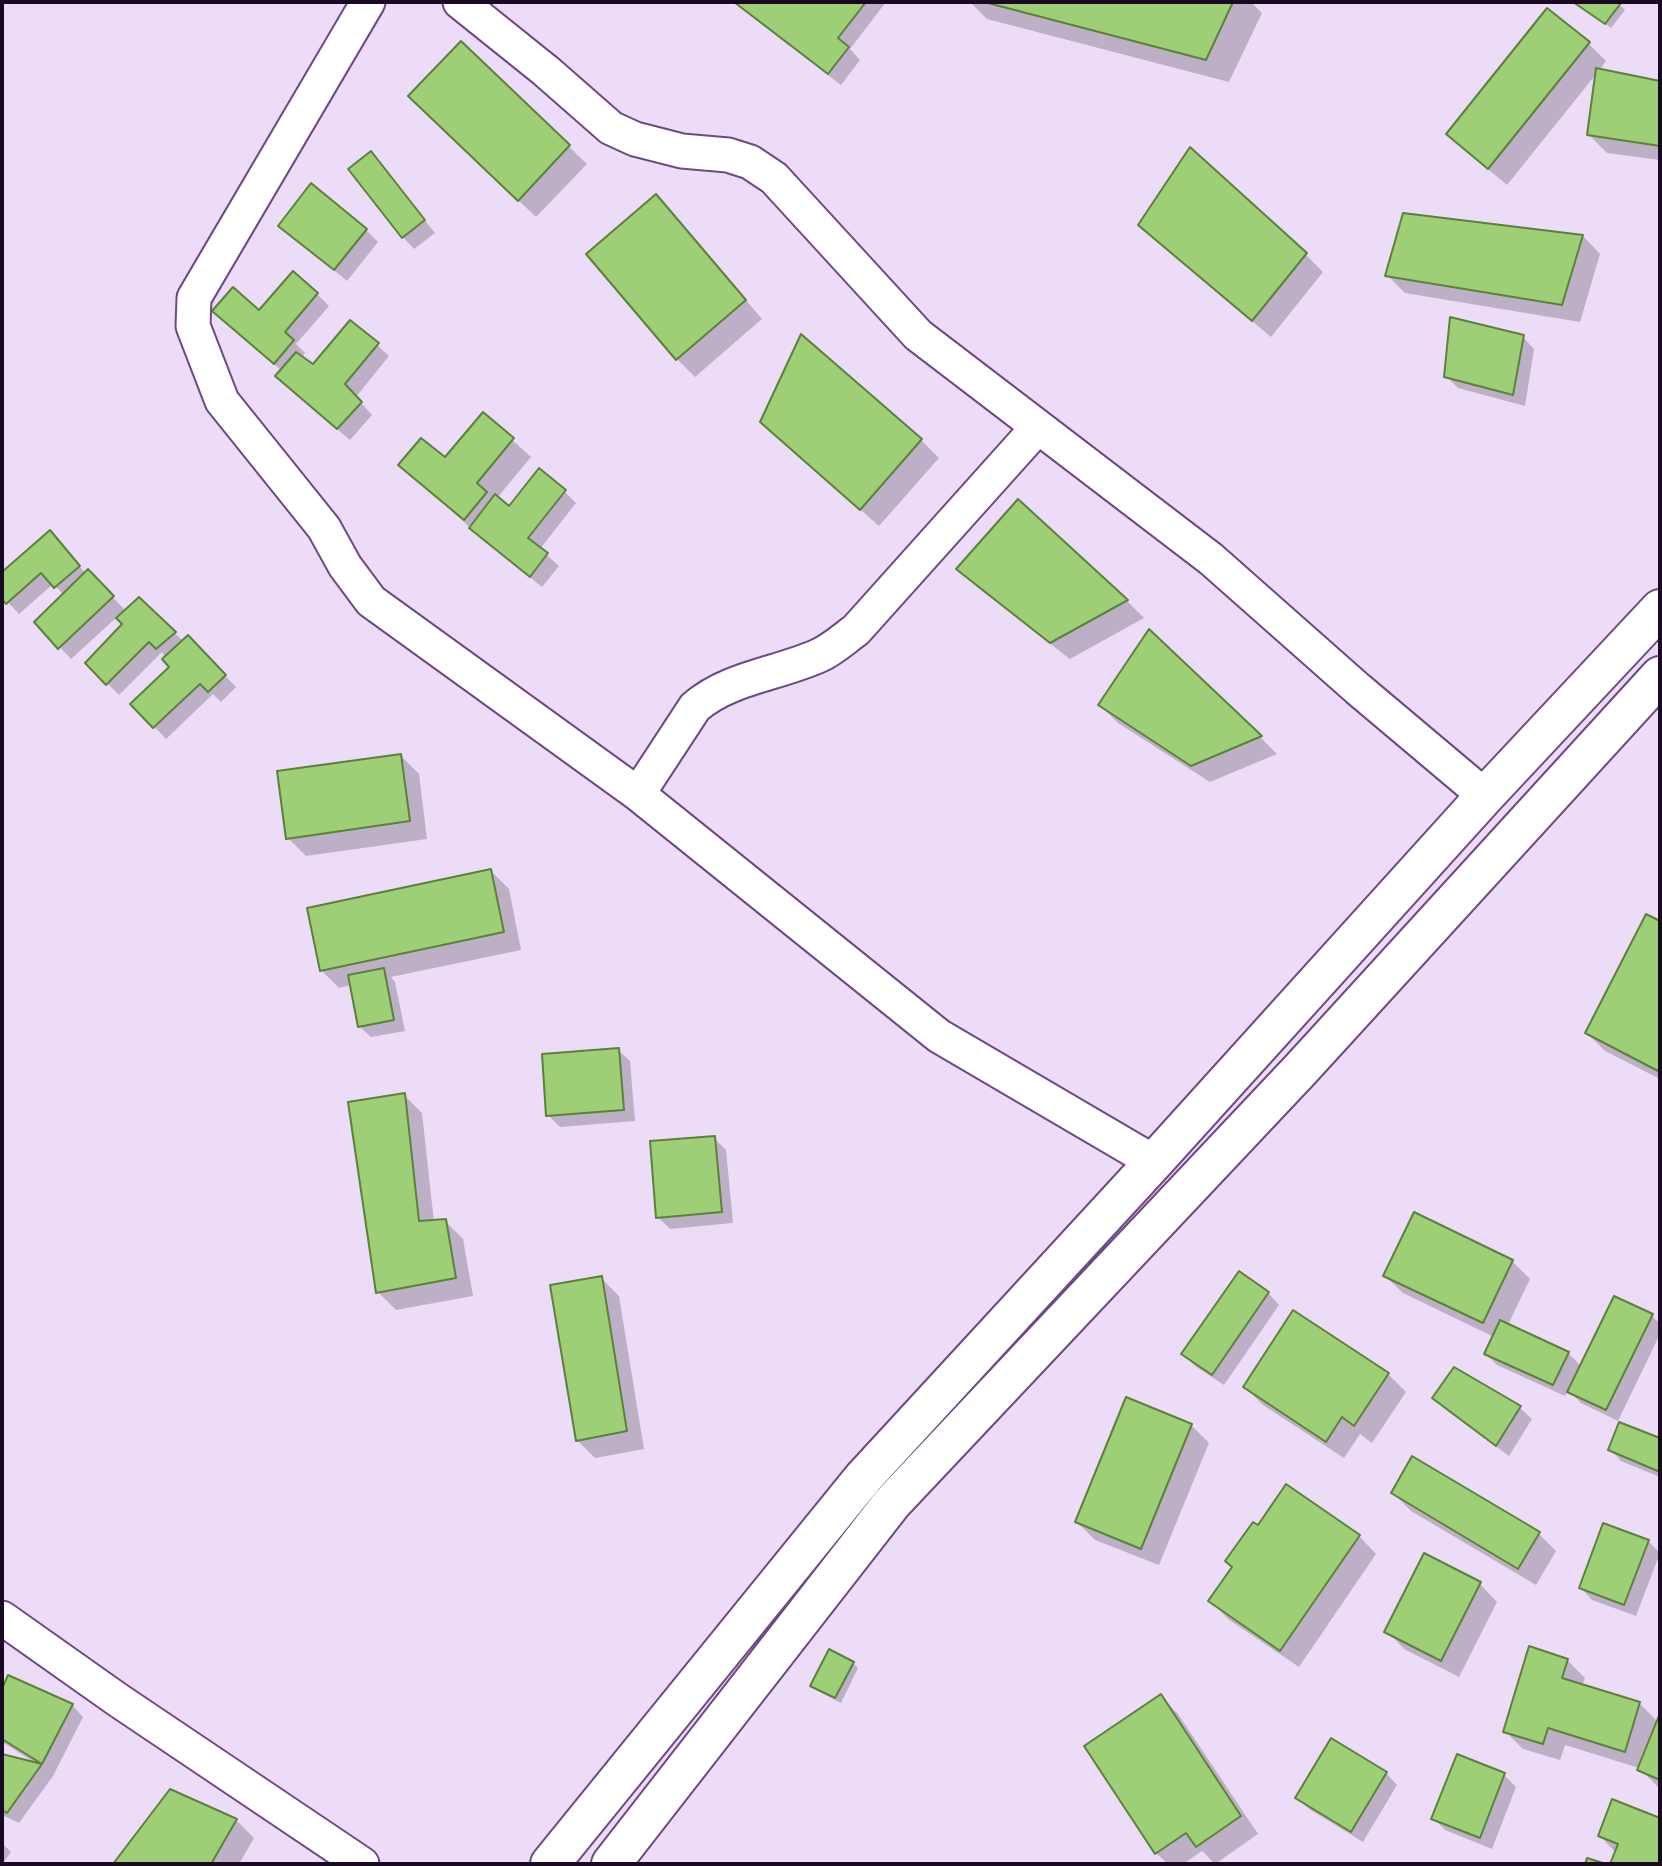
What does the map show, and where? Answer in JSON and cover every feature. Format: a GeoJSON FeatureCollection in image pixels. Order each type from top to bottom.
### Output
{"type":"FeatureCollection","features":[{"type":"Feature","properties":{"kind":"street"},"geometry":{"type":"LineString","coordinates":[[368,2],[194,298],[193,326],[222,401],[324,528],[345,566],[371,601],[638,794],[939,1036],[1154,1162]]}},
{"type":"Feature","properties":{"kind":"street"},"geometry":{"type":"LineString","coordinates":[[460,2],[546,71],[611,128],[635,139],[681,151],[728,155],[750,162],[774,177],[918,335],[1211,559],[1358,689],[1485,796]]}},
{"type":"Feature","properties":{"kind":"street"},"geometry":{"type":"LineString","coordinates":[[638,794],[695,707],[706,698],[821,654],[856,630],[1038,427]]}},
{"type":"Feature","properties":{"kind":"street"},"geometry":{"type":"LineString","coordinates":[[550,1864],[863,1478],[1485,796],[1660,609]]}},
{"type":"Feature","properties":{"kind":"street"},"geometry":{"type":"LineString","coordinates":[[611,1864],[892,1503],[1301,1069],[1660,676]]}},
{"type":"Feature","properties":{"kind":"street"},"geometry":{"type":"LineString","coordinates":[[863,1478],[892,1503]]}},
{"type":"Feature","properties":{"kind":"street"},"geometry":{"type":"LineString","coordinates":[[2,1618],[118,1700],[362,1864]]}},
{"type":"Feature","properties":{"kind":"building"},"geometry":{"type":"Polygon","coordinates":[[[734,2],[866,2],[838,38],[849,47],[828,74],[734,2]]]}},
{"type":"Feature","properties":{"kind":"building"},"geometry":{"type":"Polygon","coordinates":[[[984,2],[1233,2],[1206,60],[984,2]]]}},
{"type":"Feature","properties":{"kind":"building"},"geometry":{"type":"Polygon","coordinates":[[[1573,2],[1619,2],[1621,3],[1605,24],[1573,2]]]}},
{"type":"Feature","properties":{"kind":"building"},"geometry":{"type":"Polygon","coordinates":[[[1547,8],[1590,42],[1488,169],[1446,134],[1547,8]]]}},
{"type":"Feature","properties":{"kind":"building"},"geometry":{"type":"Polygon","coordinates":[[[461,41],[570,145],[518,201],[408,96],[461,41]]]}},
{"type":"Feature","properties":{"kind":"building"},"geometry":{"type":"Polygon","coordinates":[[[1596,68],[1660,81],[1660,146],[1587,135],[1596,68]]]}},
{"type":"Feature","properties":{"kind":"building"},"geometry":{"type":"Polygon","coordinates":[[[1190,147],[1307,253],[1252,321],[1138,225],[1190,147]]]}},
{"type":"Feature","properties":{"kind":"building"},"geometry":{"type":"Polygon","coordinates":[[[371,151],[425,220],[402,238],[348,169],[371,151]]]}},
{"type":"Feature","properties":{"kind":"building"},"geometry":{"type":"Polygon","coordinates":[[[311,183],[367,229],[334,270],[278,226],[311,183]]]}},
{"type":"Feature","properties":{"kind":"building"},"geometry":{"type":"Polygon","coordinates":[[[656,194],[746,300],[676,360],[586,254],[656,194]]]}},
{"type":"Feature","properties":{"kind":"building"},"geometry":{"type":"Polygon","coordinates":[[[1403,213],[1583,235],[1562,305],[1385,276],[1403,213]]]}},
{"type":"Feature","properties":{"kind":"building"},"geometry":{"type":"Polygon","coordinates":[[[293,271],[318,293],[285,332],[294,340],[274,364],[212,311],[233,287],[259,310],[293,271]]]}},
{"type":"Feature","properties":{"kind":"building"},"geometry":{"type":"Polygon","coordinates":[[[1450,317],[1524,335],[1513,395],[1444,377],[1450,317]]]}},
{"type":"Feature","properties":{"kind":"building"},"geometry":{"type":"Polygon","coordinates":[[[350,320],[379,343],[345,384],[362,402],[337,429],[275,376],[296,352],[313,364],[350,320]]]}},
{"type":"Feature","properties":{"kind":"building"},"geometry":{"type":"Polygon","coordinates":[[[801,334],[922,439],[860,510],[760,422],[801,334]]]}},
{"type":"Feature","properties":{"kind":"building"},"geometry":{"type":"Polygon","coordinates":[[[483,412],[514,438],[477,483],[487,492],[464,520],[398,465],[421,438],[445,457],[483,412]]]}},
{"type":"Feature","properties":{"kind":"building"},"geometry":{"type":"Polygon","coordinates":[[[539,468],[566,490],[528,538],[548,553],[530,577],[469,528],[495,494],[509,506],[539,468]]]}},
{"type":"Feature","properties":{"kind":"building"},"geometry":{"type":"Polygon","coordinates":[[[1018,499],[1128,600],[1050,643],[956,569],[1018,499]]]}},
{"type":"Feature","properties":{"kind":"building"},"geometry":{"type":"Polygon","coordinates":[[[50,530],[80,566],[54,588],[41,573],[6,604],[2,599],[2,572],[50,530]]]}},
{"type":"Feature","properties":{"kind":"building"},"geometry":{"type":"Polygon","coordinates":[[[88,569],[114,596],[58,649],[34,622],[88,569]]]}},
{"type":"Feature","properties":{"kind":"building"},"geometry":{"type":"Polygon","coordinates":[[[139,597],[176,632],[156,649],[149,642],[106,685],[85,663],[122,624],[116,618],[139,597]]]}},
{"type":"Feature","properties":{"kind":"building"},"geometry":{"type":"Polygon","coordinates":[[[1149,629],[1262,736],[1191,766],[1098,705],[1149,629]]]}},
{"type":"Feature","properties":{"kind":"building"},"geometry":{"type":"Polygon","coordinates":[[[188,635],[226,675],[208,692],[200,684],[153,728],[130,704],[169,667],[162,659],[188,635]]]}},
{"type":"Feature","properties":{"kind":"building"},"geometry":{"type":"Polygon","coordinates":[[[401,754],[410,821],[286,839],[277,771],[401,754]]]}},
{"type":"Feature","properties":{"kind":"building"},"geometry":{"type":"Polygon","coordinates":[[[491,869],[504,932],[320,971],[307,908],[491,869]]]}},
{"type":"Feature","properties":{"kind":"building"},"geometry":{"type":"Polygon","coordinates":[[[1646,914],[1660,921],[1660,1072],[1585,1033],[1646,914]]]}},
{"type":"Feature","properties":{"kind":"building"},"geometry":{"type":"Polygon","coordinates":[[[384,968],[394,1020],[358,1027],[348,975],[384,968]]]}},
{"type":"Feature","properties":{"kind":"building"},"geometry":{"type":"Polygon","coordinates":[[[619,1048],[624,1110],[546,1116],[542,1054],[619,1048]]]}},
{"type":"Feature","properties":{"kind":"building"},"geometry":{"type":"Polygon","coordinates":[[[405,1093],[419,1221],[446,1219],[456,1278],[376,1293],[348,1102],[405,1093]]]}},
{"type":"Feature","properties":{"kind":"building"},"geometry":{"type":"Polygon","coordinates":[[[715,1136],[722,1212],[656,1218],[650,1141],[715,1136]]]}},
{"type":"Feature","properties":{"kind":"building"},"geometry":{"type":"Polygon","coordinates":[[[1414,1212],[1513,1260],[1483,1323],[1383,1276],[1414,1212]]]}},
{"type":"Feature","properties":{"kind":"building"},"geometry":{"type":"Polygon","coordinates":[[[1239,1271],[1269,1292],[1212,1375],[1181,1354],[1239,1271]]]}},
{"type":"Feature","properties":{"kind":"building"},"geometry":{"type":"Polygon","coordinates":[[[602,1276],[627,1431],[576,1441],[550,1285],[602,1276]]]}},
{"type":"Feature","properties":{"kind":"building"},"geometry":{"type":"Polygon","coordinates":[[[1614,1296],[1653,1314],[1606,1410],[1567,1392],[1614,1296]]]}},
{"type":"Feature","properties":{"kind":"building"},"geometry":{"type":"Polygon","coordinates":[[[1293,1310],[1389,1373],[1354,1426],[1342,1417],[1326,1442],[1243,1387],[1293,1310]]]}},
{"type":"Feature","properties":{"kind":"building"},"geometry":{"type":"Polygon","coordinates":[[[1500,1320],[1569,1352],[1553,1385],[1484,1354],[1500,1320]]]}},
{"type":"Feature","properties":{"kind":"building"},"geometry":{"type":"Polygon","coordinates":[[[1454,1367],[1521,1406],[1496,1446],[1432,1398],[1454,1367]]]}},
{"type":"Feature","properties":{"kind":"building"},"geometry":{"type":"Polygon","coordinates":[[[1126,1397],[1192,1424],[1141,1549],[1075,1522],[1126,1397]]]}},
{"type":"Feature","properties":{"kind":"building"},"geometry":{"type":"Polygon","coordinates":[[[1619,1422],[1660,1438],[1660,1472],[1608,1450],[1619,1422]]]}},
{"type":"Feature","properties":{"kind":"building"},"geometry":{"type":"Polygon","coordinates":[[[1412,1456],[1540,1532],[1518,1569],[1391,1493],[1412,1456]]]}},
{"type":"Feature","properties":{"kind":"building"},"geometry":{"type":"Polygon","coordinates":[[[1286,1484],[1360,1535],[1280,1651],[1208,1601],[1232,1567],[1225,1561],[1253,1522],[1258,1525],[1286,1484]]]}},
{"type":"Feature","properties":{"kind":"building"},"geometry":{"type":"Polygon","coordinates":[[[1603,1523],[1649,1540],[1624,1605],[1579,1588],[1603,1523]]]}},
{"type":"Feature","properties":{"kind":"building"},"geometry":{"type":"Polygon","coordinates":[[[1424,1553],[1481,1582],[1441,1661],[1384,1632],[1424,1553]]]}},
{"type":"Feature","properties":{"kind":"building"},"geometry":{"type":"Polygon","coordinates":[[[1529,1646],[1568,1659],[1562,1678],[1640,1702],[1625,1752],[1548,1728],[1543,1744],[1503,1732],[1529,1646]]]}},
{"type":"Feature","properties":{"kind":"building"},"geometry":{"type":"Polygon","coordinates":[[[829,1649],[854,1662],[835,1698],[810,1686],[829,1649]]]}},
{"type":"Feature","properties":{"kind":"building"},"geometry":{"type":"Polygon","coordinates":[[[8,1675],[73,1704],[42,1764],[2,1739],[2,1689],[8,1675]]]}},
{"type":"Feature","properties":{"kind":"building"},"geometry":{"type":"Polygon","coordinates":[[[1161,1694],[1241,1816],[1196,1847],[1186,1833],[1155,1854],[1084,1746],[1161,1694]]]}},
{"type":"Feature","properties":{"kind":"building"},"geometry":{"type":"Polygon","coordinates":[[[1660,1713],[1660,1780],[1637,1770],[1660,1713]]]}},
{"type":"Feature","properties":{"kind":"building"},"geometry":{"type":"Polygon","coordinates":[[[1331,1738],[1387,1772],[1351,1832],[1295,1798],[1331,1738]]]}},
{"type":"Feature","properties":{"kind":"building"},"geometry":{"type":"Polygon","coordinates":[[[2,1754],[42,1764],[7,1813],[2,1810],[2,1754]]]}},
{"type":"Feature","properties":{"kind":"building"},"geometry":{"type":"Polygon","coordinates":[[[1457,1754],[1505,1773],[1480,1838],[1431,1819],[1457,1754]]]}},
{"type":"Feature","properties":{"kind":"building"},"geometry":{"type":"Polygon","coordinates":[[[170,1789],[237,1819],[211,1864],[113,1864],[170,1789]]]}},
{"type":"Feature","properties":{"kind":"building"},"geometry":{"type":"Polygon","coordinates":[[[1612,1799],[1660,1818],[1660,1864],[1610,1864],[1618,1844],[1598,1836],[1612,1799]]]}},
{"type":"Feature","properties":{"kind":"building"},"geometry":{"type":"Polygon","coordinates":[[[1587,1858],[1606,1864],[1585,1864],[1587,1858]]]}}]}
